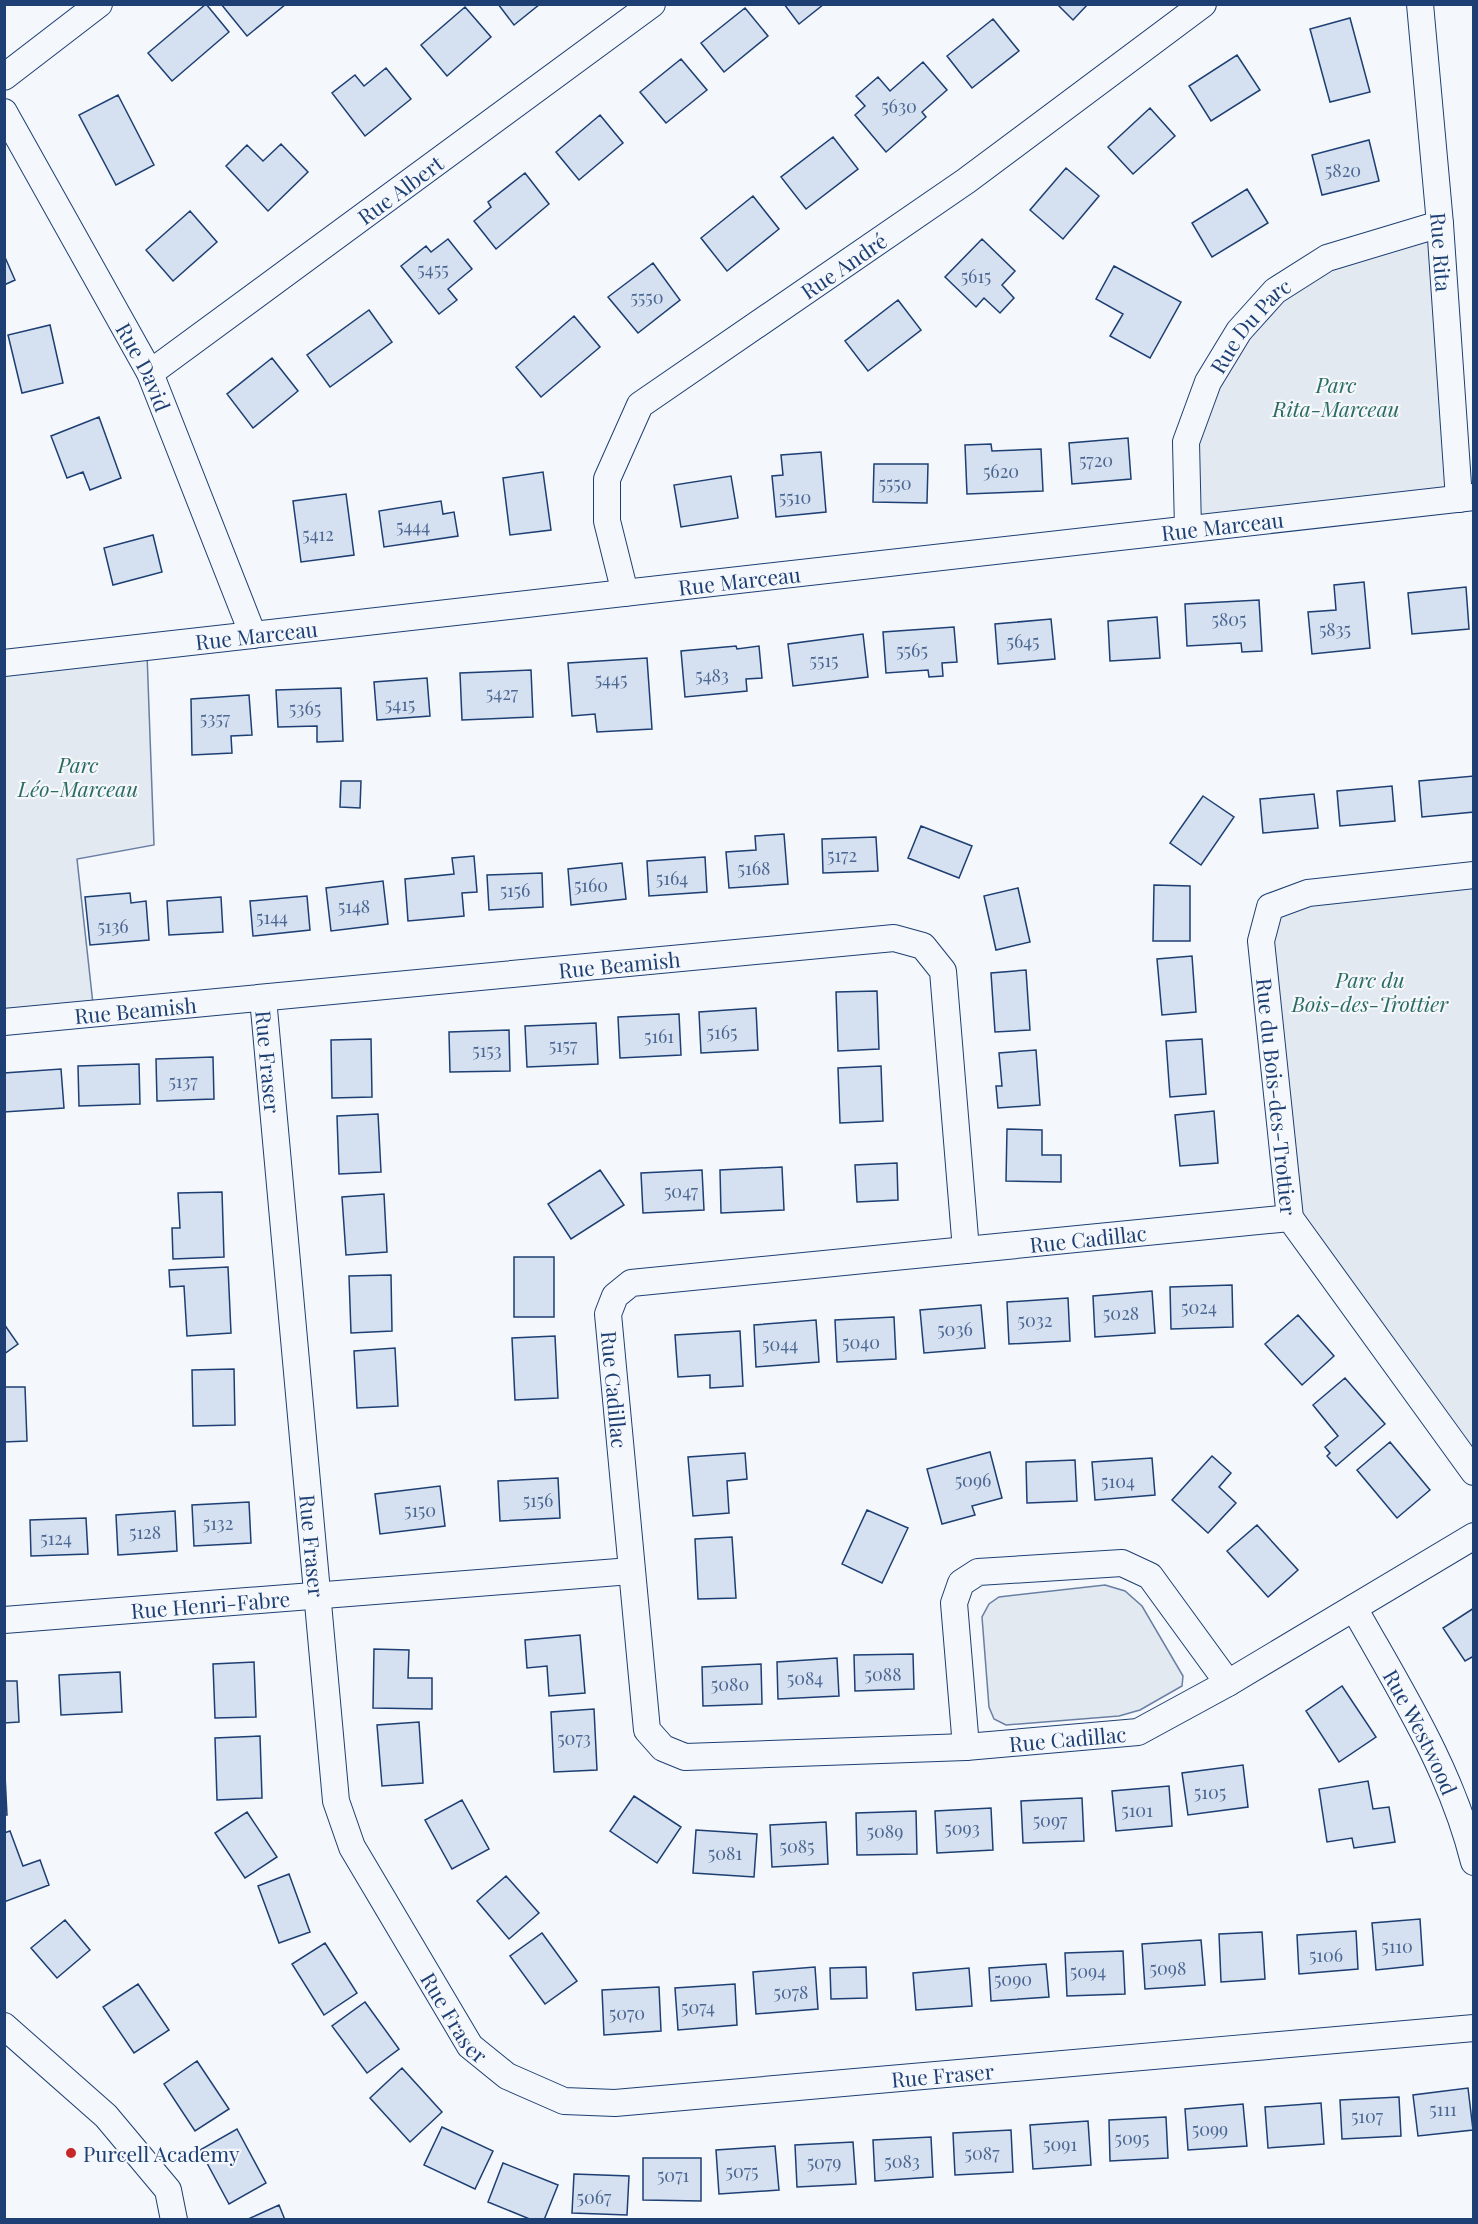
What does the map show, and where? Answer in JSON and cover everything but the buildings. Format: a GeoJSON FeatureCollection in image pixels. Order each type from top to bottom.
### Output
{"type":"FeatureCollection","features":[{"type":"Feature","properties":{"kind":"street"},"geometry":{"type":"LineString","coordinates":[[4,77],[99,4]]}},
{"type":"Feature","properties":{"kind":"street","name":"Rue Albert"},"geometry":{"type":"LineString","coordinates":[[150,373],[652,4]]}},
{"type":"Feature","properties":{"kind":"street","name":"Rue André"},"geometry":{"type":"LineString","coordinates":[[626,593],[607,521],[607,479],[639,405],[966,182],[1203,4]]}},
{"type":"Feature","properties":{"kind":"street","name":"Rue Rita"},"geometry":{"type":"LineString","coordinates":[[1420,4],[1466,498]]}},
{"type":"Feature","properties":{"kind":"street","name":"Rue David"},"geometry":{"type":"LineString","coordinates":[[4,112],[150,373],[253,634]]}},
{"type":"Feature","properties":{"kind":"street","name":"Rue Du Parc"},"geometry":{"type":"LineString","coordinates":[[1188,529],[1186,442],[1208,382],[1239,331],[1275,291],[1327,258],[1440,224]]}},
{"type":"Feature","properties":{"kind":"street","name":"Rue Marceau"},"geometry":{"type":"LineString","coordinates":[[4,663],[1466,498]]}},
{"type":"Feature","properties":{"kind":"street","name":"Rue du Bois-des-Trottier"},"geometry":{"type":"LineString","coordinates":[[1473,875],[1308,893],[1270,907],[1261,941],[1290,1218],[1473,1472]]}},
{"type":"Feature","properties":{"kind":"street","name":"Rue Beamish"},"geometry":{"type":"LineString","coordinates":[[4,1022],[894,938],[924,946],[944,971],[966,1250]]}},
{"type":"Feature","properties":{"kind":"street","name":"Rue Fraser"},"geometry":{"type":"LineString","coordinates":[[263,998],[315,1595],[336,1802],[351,1847],[470,2046],[507,2076],[564,2101],[615,2103],[1473,2028]]}},
{"type":"Feature","properties":{"kind":"street","name":"Rue Cadillac"},"geometry":{"type":"LineString","coordinates":[[1290,1218],[631,1283],[615,1296],[608,1314],[647,1730],[663,1748],[685,1757],[966,1748],[1138,1732],[1228,1683],[1473,1536]]}},
{"type":"Feature","properties":{"kind":"street"},"geometry":{"type":"LineString","coordinates":[[966,1748],[954,1603],[961,1583],[978,1572],[1122,1563],[1150,1576],[1228,1683]]}},
{"type":"Feature","properties":{"kind":"street","name":"Rue Henri-Fabre"},"geometry":{"type":"LineString","coordinates":[[4,1620],[631,1571]]}},
{"type":"Feature","properties":{"kind":"street","name":"Rue Westwood"},"geometry":{"type":"LineString","coordinates":[[1353,1608],[1436,1755],[1463,1819],[1473,1862]]}},
{"type":"Feature","properties":{"kind":"street"},"geometry":{"type":"LineString","coordinates":[[4,2026],[106,2116],[168,2190],[174,2220]]}},
{"type":"Feature","properties":{"kind":"green space","name":"Parc Rita-Marceau"},"geometry":{"type":"Polygon","coordinates":[[[1440,234],[1459,499],[1188,529],[1186,442],[1239,331],[1327,258],[1440,234]]]}},
{"type":"Feature","properties":{"kind":"green space","name":"Parc Léo-Marceau"},"geometry":{"type":"Polygon","coordinates":[[[147,654],[154,845],[77,859],[94,1013],[5,1022],[5,669],[147,654]]]}},
{"type":"Feature","properties":{"kind":"green space","name":"Parc du Bois-des-Trottier"},"geometry":{"type":"Polygon","coordinates":[[[1473,875],[1473,1472],[1290,1218],[1270,907],[1473,875]]]}},
{"type":"Feature","properties":{"kind":"green space"},"geometry":{"type":"Polygon","coordinates":[[[1105,1585],[1125,1591],[1142,1606],[1183,1676],[1182,1686],[1140,1710],[1119,1716],[1006,1725],[994,1719],[989,1707],[982,1617],[989,1604],[999,1597],[1105,1585]]]}},
{"type":"Feature","properties":{"kind":"place","name":"Purcell Academy"},"geometry":{"type":"Point","coordinates":[71,2153]}}]}
